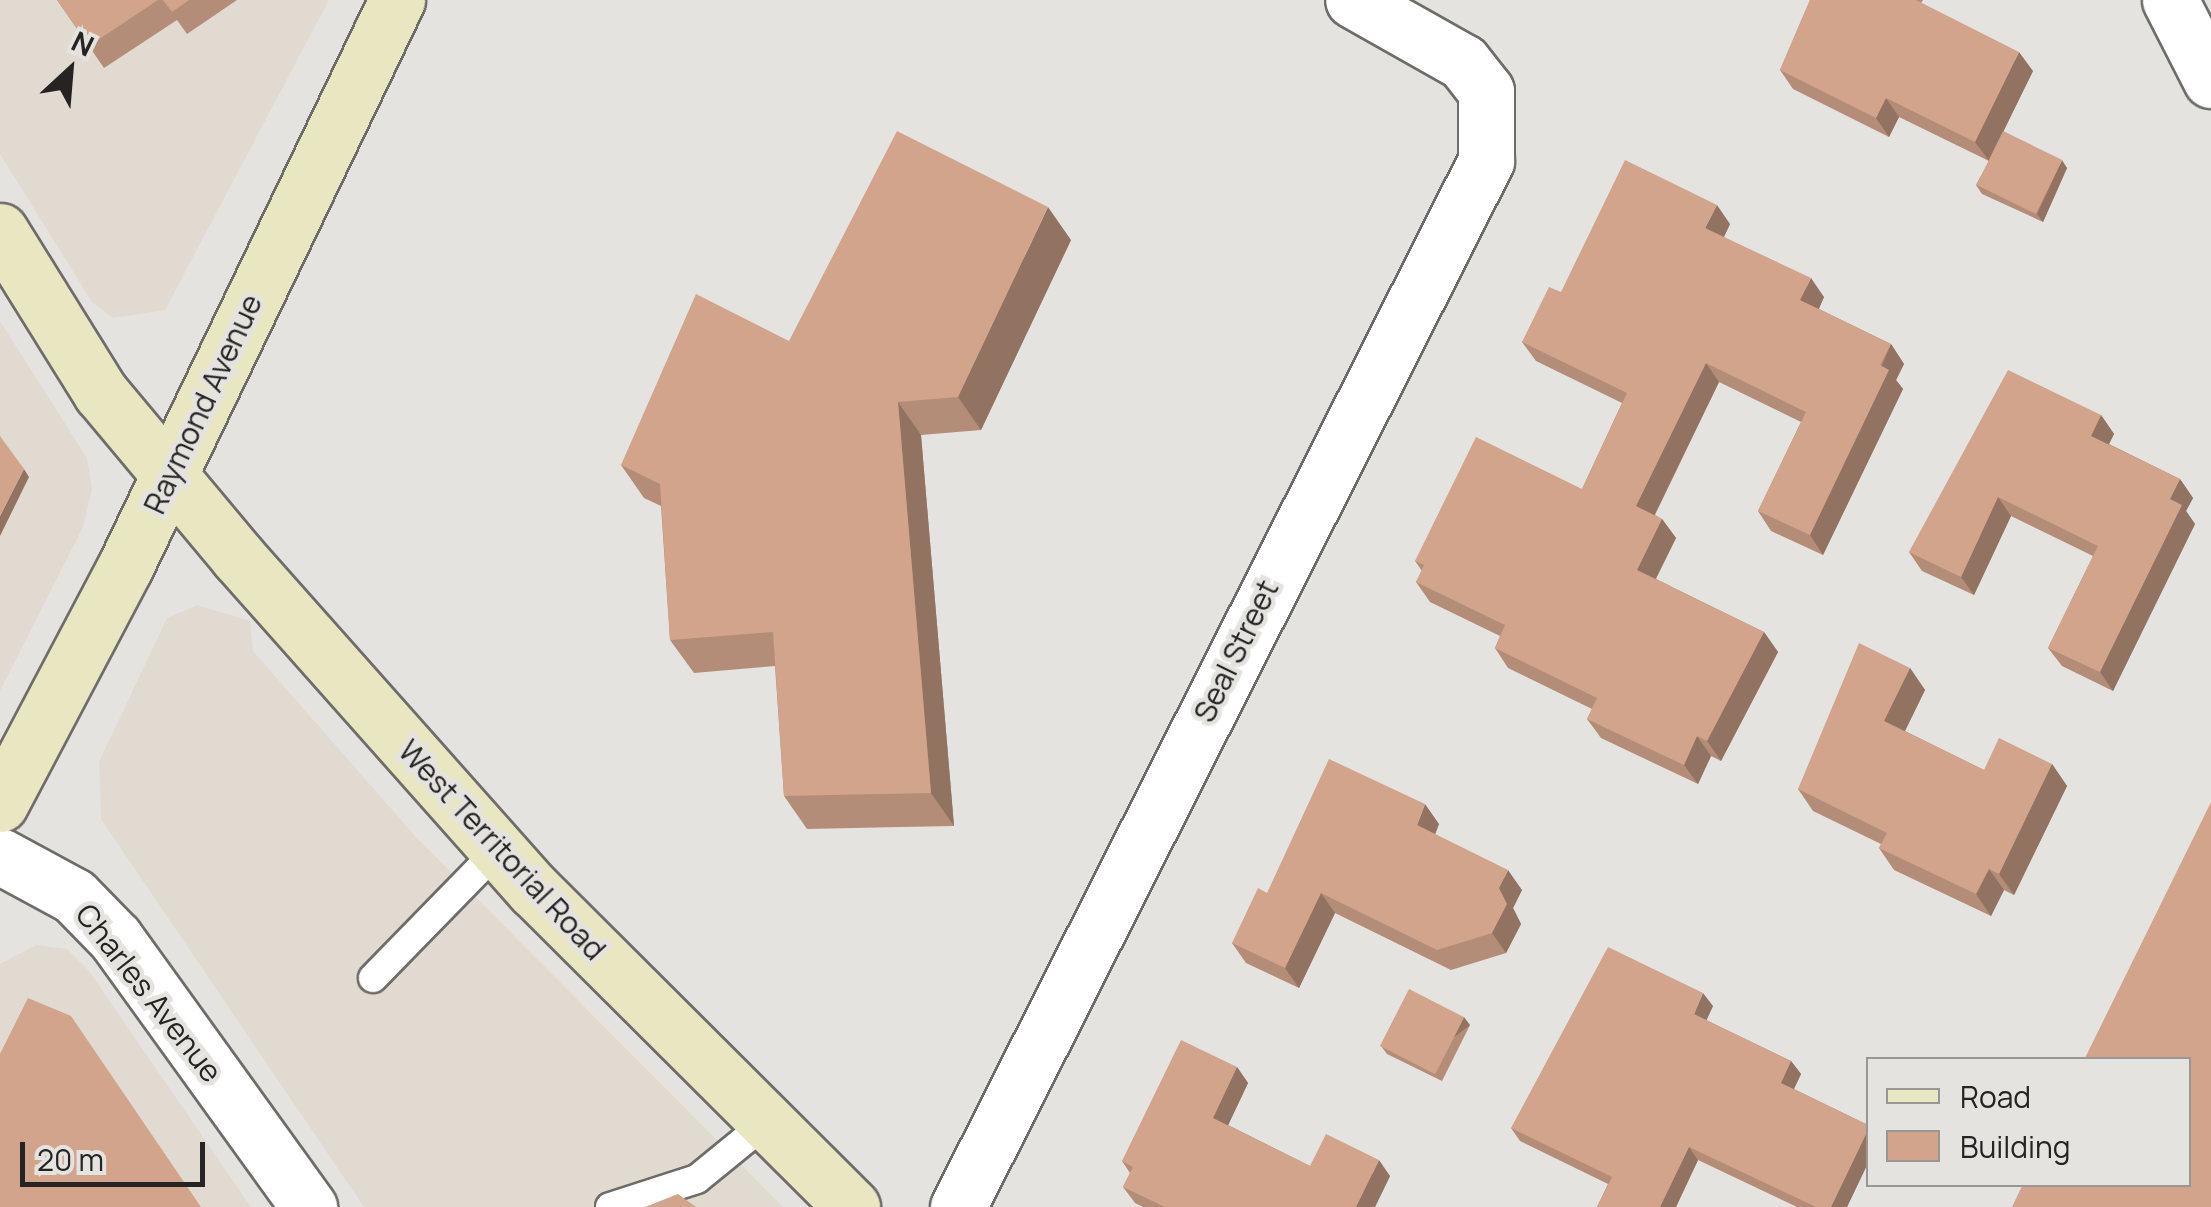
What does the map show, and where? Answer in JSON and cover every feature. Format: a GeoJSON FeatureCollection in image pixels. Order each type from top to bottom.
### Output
{"type":"FeatureCollection","features":[{"type":"Feature","properties":{"kind":"street","name":"Raymond Avenue"},"geometry":{"type":"LineString","coordinates":[[0,804],[170,476],[397,0]]}},
{"type":"Feature","properties":{"kind":"street","name":"Seal Street"},"geometry":{"type":"LineString","coordinates":[[958,1207],[1486,160],[1486,91],[1432,38],[1353,0]]}},
{"type":"Feature","properties":{"kind":"street"},"geometry":{"type":"LineString","coordinates":[[2170,0],[2211,80]]}},
{"type":"Feature","properties":{"kind":"street","name":"West Territorial Road"},"geometry":{"type":"LineString","coordinates":[[0,231],[101,393],[496,850],[852,1207]]}},
{"type":"Feature","properties":{"kind":"street","name":"Charles Avenue"},"geometry":{"type":"LineString","coordinates":[[0,856],[74,896],[115,938],[309,1207]]}},
{"type":"Feature","properties":{"kind":"lane"},"geometry":{"type":"LineString","coordinates":[[373,978],[496,850]]}},
{"type":"Feature","properties":{"kind":"lane"},"geometry":{"type":"LineString","coordinates":[[610,1207],[697,1179],[767,1122]]}},
{"type":"Feature","properties":{"kind":"shaded area"},"geometry":{"type":"Polygon","coordinates":[[[0,0],[329,0],[165,310],[113,318],[92,302],[0,154],[0,0]]]}},
{"type":"Feature","properties":{"kind":"shaded area"},"geometry":{"type":"Polygon","coordinates":[[[0,321],[87,458],[92,489],[83,527],[0,691],[0,321]]]}},
{"type":"Feature","properties":{"kind":"shaded area"},"geometry":{"type":"Polygon","coordinates":[[[197,605],[250,621],[253,651],[415,836],[783,1207],[364,1207],[101,819],[99,762],[167,618],[197,605]]]}},
{"type":"Feature","properties":{"kind":"shaded area"},"geometry":{"type":"Polygon","coordinates":[[[36,945],[67,949],[89,971],[251,1207],[0,1207],[0,964],[36,945]]]}},
{"type":"Feature","properties":{"kind":"building"},"geometry":{"type":"Polygon","coordinates":[[[57,0],[158,0],[89,46],[57,0]]]}},
{"type":"Feature","properties":{"kind":"building"},"geometry":{"type":"Polygon","coordinates":[[[163,0],[189,0],[172,12],[163,0]]]}},
{"type":"Feature","properties":{"kind":"building"},"geometry":{"type":"Polygon","coordinates":[[[1810,0],[1916,0],[2019,52],[1975,142],[1886,98],[1876,118],[1780,70],[1810,0]]]}},
{"type":"Feature","properties":{"kind":"building"},"geometry":{"type":"Polygon","coordinates":[[[897,131],[1048,207],[958,397],[898,402],[931,793],[784,796],[773,632],[670,640],[660,484],[621,465],[696,294],[789,341],[897,131]]]}},
{"type":"Feature","properties":{"kind":"building"},"geometry":{"type":"Polygon","coordinates":[[[2003,131],[2062,160],[2036,214],[1977,185],[2003,131]]]}},
{"type":"Feature","properties":{"kind":"building"},"geometry":{"type":"Polygon","coordinates":[[[1625,160],[1717,205],[1705,228],[1811,278],[1800,300],[1891,344],[1880,365],[1889,370],[1810,535],[1758,511],[1806,412],[1706,363],[1636,506],[1662,519],[1637,570],[1764,632],[1707,741],[1697,736],[1684,765],[1587,719],[1597,698],[1495,648],[1505,625],[1416,582],[1424,565],[1415,561],[1476,437],[1582,489],[1627,393],[1522,342],[1549,287],[1561,292],[1625,160]]]}},
{"type":"Feature","properties":{"kind":"building"},"geometry":{"type":"Polygon","coordinates":[[[2008,370],[2101,415],[2091,436],[2180,479],[2170,499],[2182,505],[2100,672],[2048,648],[2098,546],[1998,497],[1961,577],[1909,552],[2008,370]]]}},
{"type":"Feature","properties":{"kind":"building"},"geometry":{"type":"Polygon","coordinates":[[[0,436],[24,469],[0,516],[0,436]]]}},
{"type":"Feature","properties":{"kind":"building"},"geometry":{"type":"Polygon","coordinates":[[[1859,643],[1910,668],[1884,721],[1984,770],[1999,738],[2052,764],[1999,874],[1989,869],[1976,894],[1879,848],[1887,833],[1798,789],[1859,643]]]}},
{"type":"Feature","properties":{"kind":"building"},"geometry":{"type":"Polygon","coordinates":[[[1329,759],[1425,804],[1417,825],[1508,870],[1499,888],[1507,904],[1492,933],[1437,950],[1321,893],[1285,968],[1232,943],[1258,888],[1267,893],[1329,759]]]}},
{"type":"Feature","properties":{"kind":"building"},"geometry":{"type":"Polygon","coordinates":[[[2211,802],[2211,1207],[2012,1207],[2022,1187],[2191,1187],[2191,1057],[2085,1057],[2211,802]]]}},
{"type":"Feature","properties":{"kind":"building"},"geometry":{"type":"Polygon","coordinates":[[[1608,947],[1703,993],[1694,1014],[1791,1061],[1781,1083],[1866,1124],[1866,1134],[1831,1207],[1816,1207],[1689,1147],[1660,1207],[1597,1207],[1612,1177],[1511,1128],[1608,947]]]}},
{"type":"Feature","properties":{"kind":"building"},"geometry":{"type":"Polygon","coordinates":[[[1409,989],[1464,1017],[1435,1074],[1380,1046],[1409,989]]]}},
{"type":"Feature","properties":{"kind":"building"},"geometry":{"type":"Polygon","coordinates":[[[28,998],[71,1016],[201,1207],[0,1207],[0,1054],[28,998]]]}},
{"type":"Feature","properties":{"kind":"building"},"geometry":{"type":"Polygon","coordinates":[[[1181,1040],[1237,1067],[1213,1118],[1310,1166],[1326,1134],[1379,1160],[1356,1207],[1165,1207],[1123,1187],[1133,1167],[1122,1161],[1181,1040]]]}},
{"type":"Feature","properties":{"kind":"building"},"geometry":{"type":"Polygon","coordinates":[[[678,1194],[696,1207],[645,1207],[678,1194]]]}}]}
